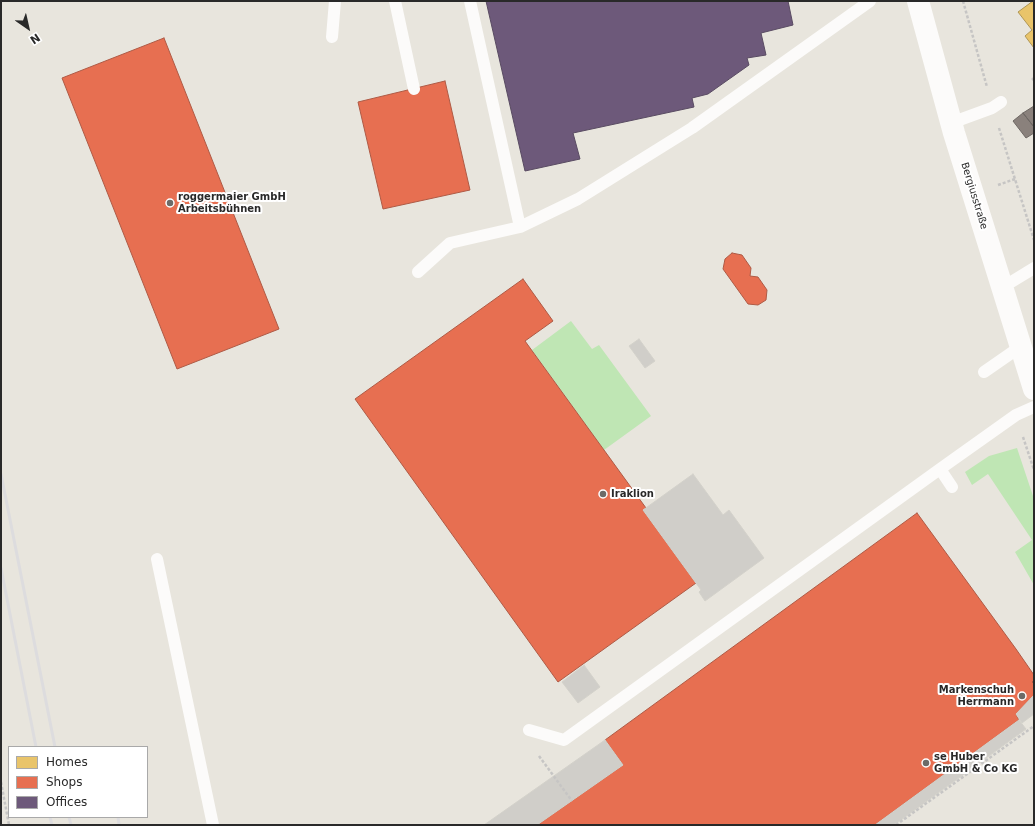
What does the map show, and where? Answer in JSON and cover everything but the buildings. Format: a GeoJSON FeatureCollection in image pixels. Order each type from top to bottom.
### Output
{"type":"FeatureCollection","features":[{"type":"Feature","properties":{"kind":"street","name":"Bergiusstraße"},"geometry":{"type":"LineString","coordinates":[[918,1],[951,123],[1034,389]]}},
{"type":"Feature","properties":{"kind":"lane"},"geometry":{"type":"LineString","coordinates":[[332,37],[335,1]]}},
{"type":"Feature","properties":{"kind":"lane"},"geometry":{"type":"LineString","coordinates":[[395,1],[414,89]]}},
{"type":"Feature","properties":{"kind":"lane"},"geometry":{"type":"LineString","coordinates":[[470,1],[520,227]]}},
{"type":"Feature","properties":{"kind":"lane"},"geometry":{"type":"LineString","coordinates":[[418,272],[450,243],[520,227],[578,199],[692,128],[870,1]]}},
{"type":"Feature","properties":{"kind":"lane"},"geometry":{"type":"LineString","coordinates":[[951,123],[992,108],[1001,102]]}},
{"type":"Feature","properties":{"kind":"lane"},"geometry":{"type":"LineString","coordinates":[[1003,287],[1034,268]]}},
{"type":"Feature","properties":{"kind":"lane"},"geometry":{"type":"LineString","coordinates":[[984,372],[1020,347]]}},
{"type":"Feature","properties":{"kind":"lane"},"geometry":{"type":"LineString","coordinates":[[529,730],[564,740],[1016,415],[1034,407]]}},
{"type":"Feature","properties":{"kind":"lane"},"geometry":{"type":"LineString","coordinates":[[940,469],[952,487]]}},
{"type":"Feature","properties":{"kind":"lane"},"geometry":{"type":"LineString","coordinates":[[157,559],[213,825]]}},
{"type":"Feature","properties":{"kind":"path"},"geometry":{"type":"LineString","coordinates":[[896,825],[1034,726]]}},
{"type":"Feature","properties":{"kind":"path"},"geometry":{"type":"LineString","coordinates":[[537,753],[572,801]]}},
{"type":"Feature","properties":{"kind":"path"},"geometry":{"type":"LineString","coordinates":[[1,782],[9,825]]}},
{"type":"Feature","properties":{"kind":"green space"},"geometry":{"type":"Polygon","coordinates":[[[571,321],[592,349],[599,345],[651,416],[604,450],[532,350],[571,321]]]}},
{"type":"Feature","properties":{"kind":"green space"},"geometry":{"type":"Polygon","coordinates":[[[1017,448],[1034,499],[1034,585],[1015,552],[1032,540],[988,474],[972,485],[965,472],[989,456],[1017,448]]]}},
{"type":"Feature","properties":{"kind":"railway"},"geometry":{"type":"LineString","coordinates":[[1,474],[55,746]]}},
{"type":"Feature","properties":{"kind":"railway"},"geometry":{"type":"LineString","coordinates":[[1,568],[36,746]]}},
{"type":"Feature","properties":{"kind":"railway"},"geometry":{"type":"LineString","coordinates":[[50,818],[52,825]]}},
{"type":"Feature","properties":{"kind":"railway"},"geometry":{"type":"LineString","coordinates":[[69,818],[71,825]]}},
{"type":"Feature","properties":{"kind":"railway"},"geometry":{"type":"LineString","coordinates":[[118,818],[119,825]]}},
{"type":"Feature","properties":{"kind":"place","name":"roggermaier GmbH Arbeitsbühnen"},"geometry":{"type":"Point","coordinates":[170,203]}},
{"type":"Feature","properties":{"kind":"place","name":"Iraklion"},"geometry":{"type":"Point","coordinates":[603,494]}},
{"type":"Feature","properties":{"kind":"place","name":"Markenschuh Herrmann"},"geometry":{"type":"Point","coordinates":[1022,696]}},
{"type":"Feature","properties":{"kind":"place","name":"se Huber GmbH & Co KG"},"geometry":{"type":"Point","coordinates":[926,763]}}]}
